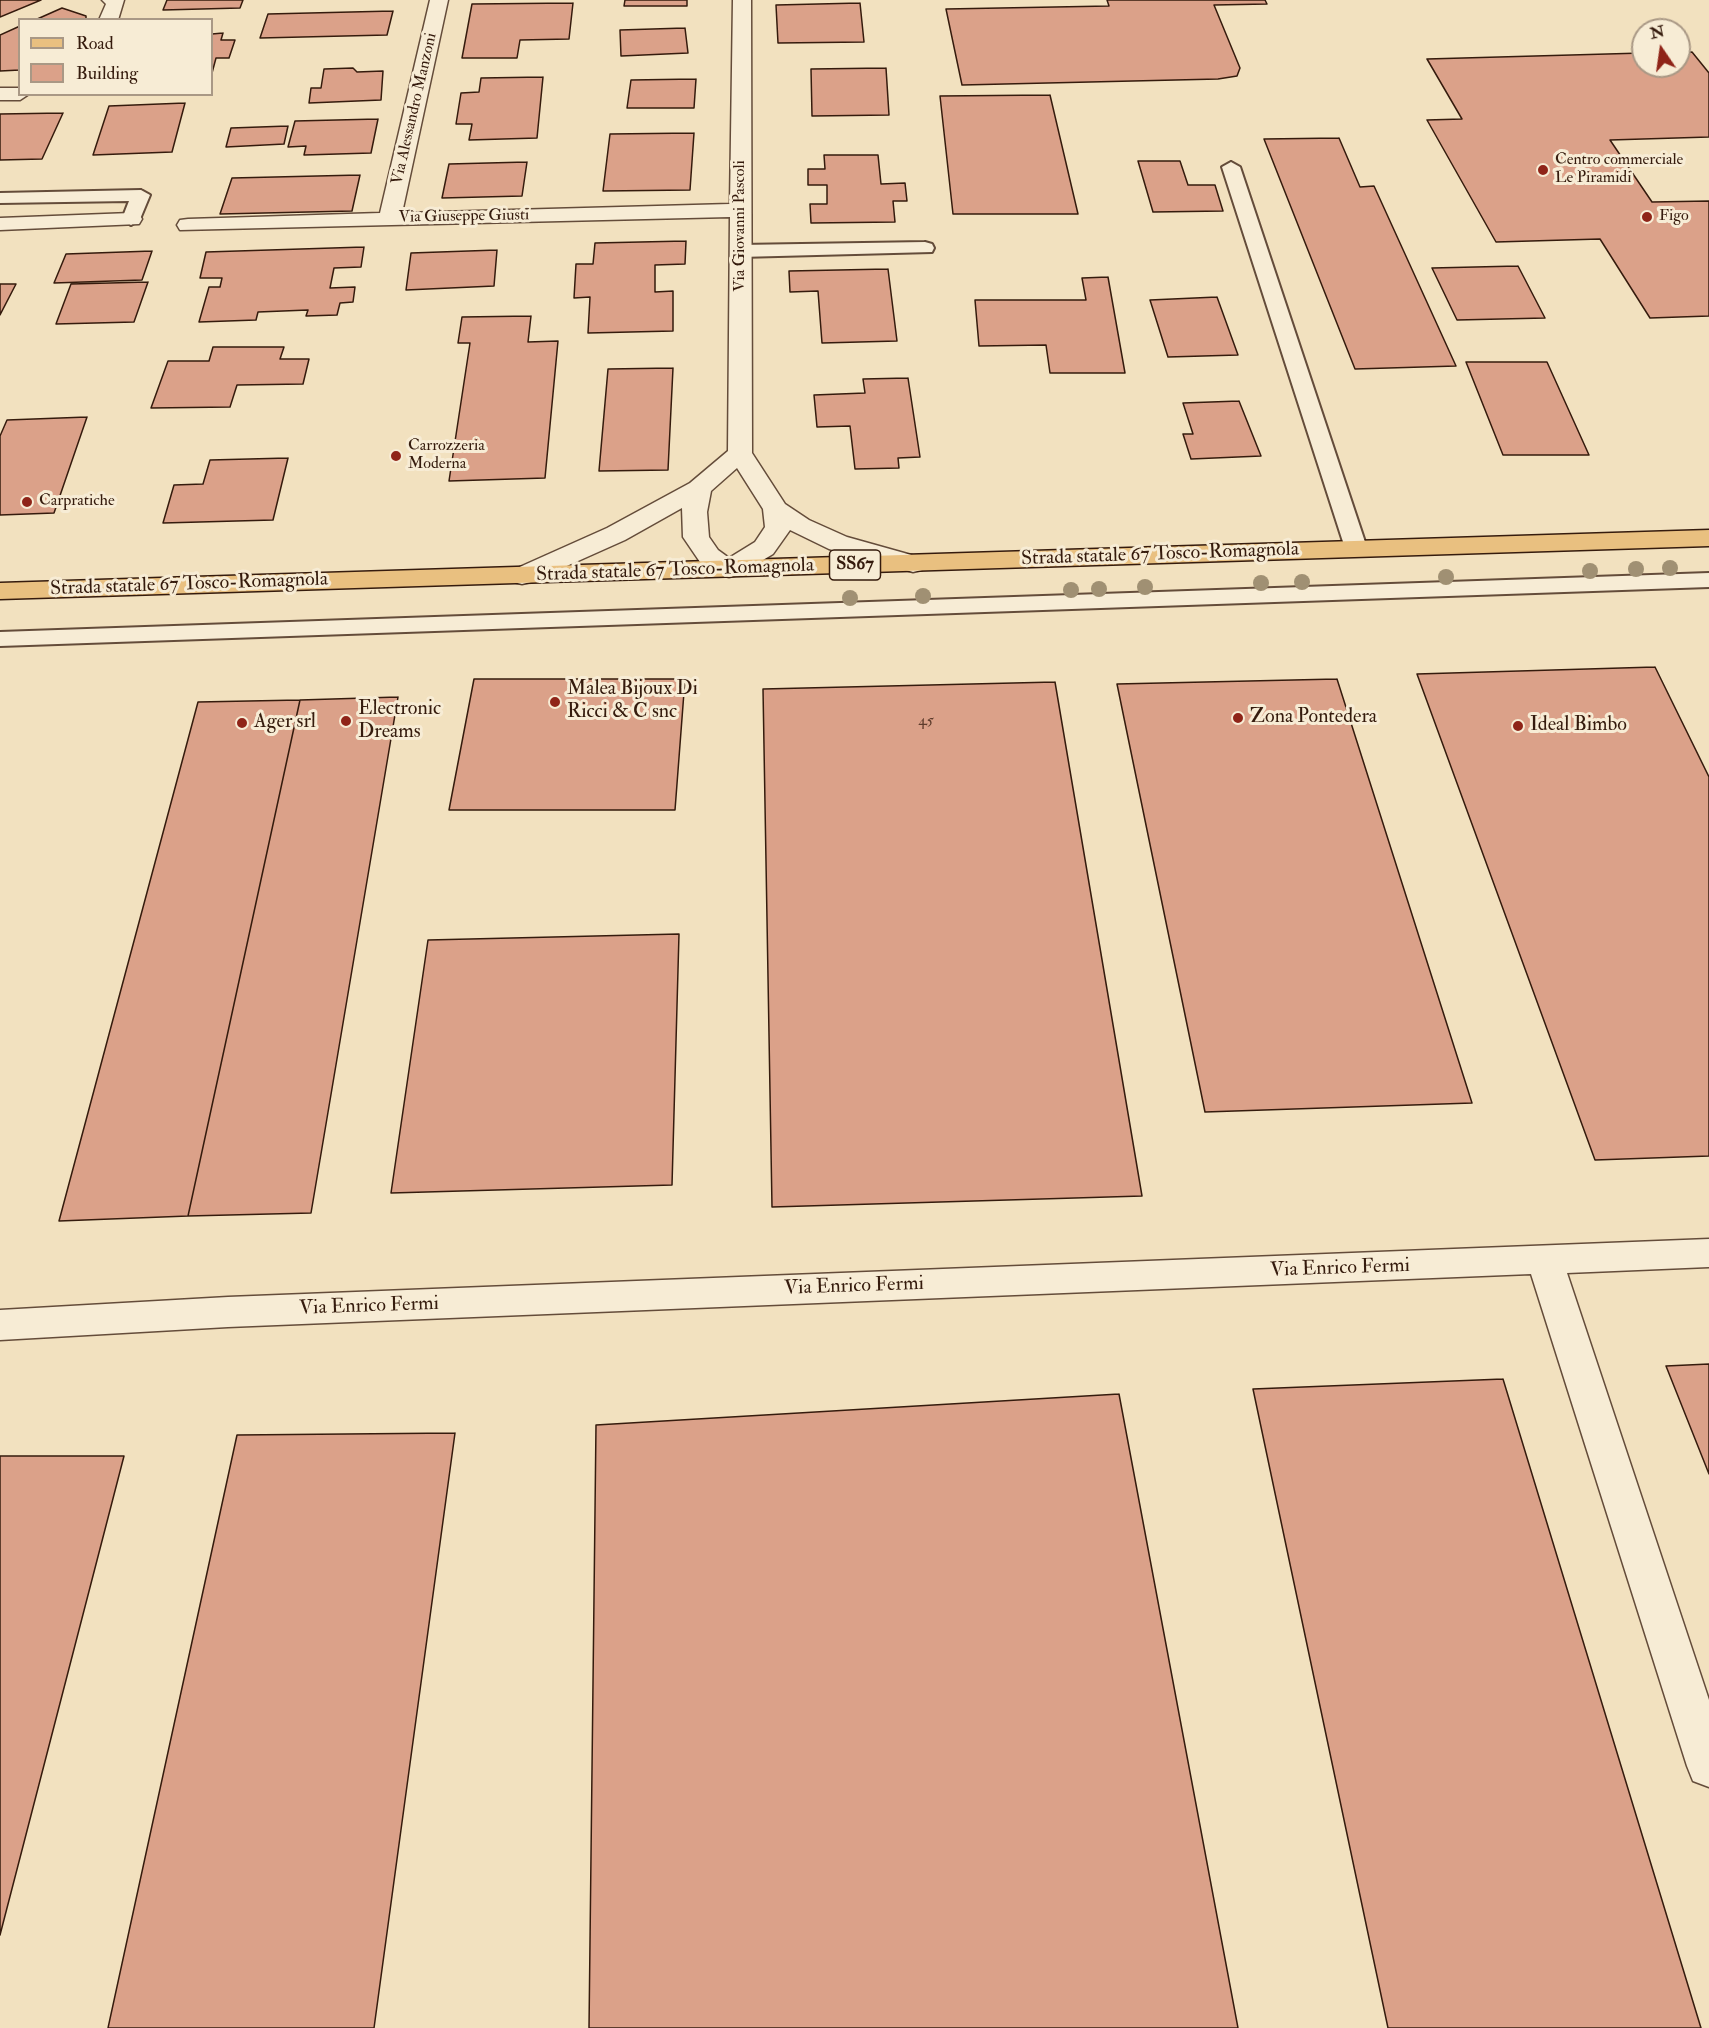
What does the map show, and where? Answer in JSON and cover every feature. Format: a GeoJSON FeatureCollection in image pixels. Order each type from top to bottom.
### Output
{"type":"FeatureCollection","features":[{"type":"Feature","properties":{"kind":"main road","name":"Strada statale 67 Tosco-Romagnola"},"geometry":{"type":"LineString","coordinates":[[0,591],[1709,538]]}},
{"type":"Feature","properties":{"kind":"street"},"geometry":{"type":"LineString","coordinates":[[109,18],[116,2],[111,0]]}},
{"type":"Feature","properties":{"kind":"street","name":"Via Alessandro Manzoni"},"geometry":{"type":"LineString","coordinates":[[390,218],[439,0]]}},
{"type":"Feature","properties":{"kind":"street","name":"Via Giovanni Pascoli"},"geometry":{"type":"LineString","coordinates":[[740,453],[742,0]]}},
{"type":"Feature","properties":{"kind":"street"},"geometry":{"type":"LineString","coordinates":[[0,94],[18,94]]}},
{"type":"Feature","properties":{"kind":"street","name":"Via Giuseppe Giusti"},"geometry":{"type":"LineString","coordinates":[[188,225],[741,210]]}},
{"type":"Feature","properties":{"kind":"street"},"geometry":{"type":"LineString","coordinates":[[0,224],[131,219]]}},
{"type":"Feature","properties":{"kind":"street"},"geometry":{"type":"LineString","coordinates":[[522,576],[616,534],[699,488],[740,453],[776,509],[778,527],[772,538],[751,558],[729,569],[709,556],[696,537],[694,512],[699,488]]}},
{"type":"Feature","properties":{"kind":"street"},"geometry":{"type":"LineString","coordinates":[[776,509],[828,539],[913,564]]}},
{"type":"Feature","properties":{"kind":"street","name":"Via Enrico Fermi"},"geometry":{"type":"LineString","coordinates":[[0,1325],[251,1311],[1709,1253]]}},
{"type":"Feature","properties":{"kind":"street"},"geometry":{"type":"LineString","coordinates":[[1545,1261],[1709,1766]]}},
{"type":"Feature","properties":{"kind":"lane"},"geometry":{"type":"LineString","coordinates":[[1231,167],[1356,549]]}},
{"type":"Feature","properties":{"kind":"lane"},"geometry":{"type":"LineString","coordinates":[[0,198],[141,195],[131,219]]}},
{"type":"Feature","properties":{"kind":"lane"},"geometry":{"type":"LineString","coordinates":[[740,250],[925,248]]}},
{"type":"Feature","properties":{"kind":"lane"},"geometry":{"type":"LineString","coordinates":[[0,639],[1709,580]]}},
{"type":"Feature","properties":{"kind":"building"},"geometry":{"type":"Polygon","coordinates":[[[0,0],[41,0],[0,17],[0,0]]]}},
{"type":"Feature","properties":{"kind":"building"},"geometry":{"type":"Polygon","coordinates":[[[167,0],[243,0],[240,8],[163,10],[167,0]]]}},
{"type":"Feature","properties":{"kind":"building"},"geometry":{"type":"Polygon","coordinates":[[[625,0],[687,0],[687,6],[624,6],[625,0]]]}},
{"type":"Feature","properties":{"kind":"building"},"geometry":{"type":"Polygon","coordinates":[[[1107,0],[1265,0],[1267,4],[1214,5],[1240,68],[1237,76],[1218,79],[962,85],[946,9],[1109,6],[1107,0]]]}},
{"type":"Feature","properties":{"kind":"building"},"geometry":{"type":"Polygon","coordinates":[[[573,3],[569,39],[520,40],[517,58],[462,58],[472,4],[573,3]]]}},
{"type":"Feature","properties":{"kind":"building"},"geometry":{"type":"Polygon","coordinates":[[[860,3],[864,42],[778,43],[776,5],[860,3]]]}},
{"type":"Feature","properties":{"kind":"building"},"geometry":{"type":"Polygon","coordinates":[[[62,8],[86,16],[86,18],[40,18],[62,8]]]}},
{"type":"Feature","properties":{"kind":"building"},"geometry":{"type":"Polygon","coordinates":[[[393,11],[387,35],[260,38],[268,14],[393,11]]]}},
{"type":"Feature","properties":{"kind":"building"},"geometry":{"type":"Polygon","coordinates":[[[18,27],[18,70],[0,71],[0,35],[18,27]]]}},
{"type":"Feature","properties":{"kind":"building"},"geometry":{"type":"Polygon","coordinates":[[[685,28],[688,53],[621,56],[620,30],[685,28]]]}},
{"type":"Feature","properties":{"kind":"building"},"geometry":{"type":"Polygon","coordinates":[[[223,33],[221,40],[235,40],[229,58],[216,58],[213,69],[213,34],[223,33]]]}},
{"type":"Feature","properties":{"kind":"building","name":"Centro commerciale Le Piramidi"},"geometry":{"type":"Polygon","coordinates":[[[1691,52],[1709,73],[1709,137],[1610,140],[1652,202],[1709,201],[1709,316],[1650,318],[1600,239],[1496,242],[1427,120],[1462,119],[1427,59],[1631,53],[1631,78],[1691,78],[1691,52]]]}},
{"type":"Feature","properties":{"kind":"building"},"geometry":{"type":"Polygon","coordinates":[[[353,68],[357,72],[383,71],[381,100],[309,103],[311,88],[321,88],[324,69],[353,68]]]}},
{"type":"Feature","properties":{"kind":"building"},"geometry":{"type":"Polygon","coordinates":[[[886,68],[889,115],[812,116],[811,69],[886,68]]]}},
{"type":"Feature","properties":{"kind":"building"},"geometry":{"type":"Polygon","coordinates":[[[543,77],[537,138],[469,140],[472,124],[456,124],[461,93],[479,92],[481,78],[543,77]]]}},
{"type":"Feature","properties":{"kind":"building"},"geometry":{"type":"Polygon","coordinates":[[[696,79],[694,108],[627,108],[631,80],[696,79]]]}},
{"type":"Feature","properties":{"kind":"building"},"geometry":{"type":"Polygon","coordinates":[[[1050,95],[1078,214],[953,214],[940,96],[1050,95]]]}},
{"type":"Feature","properties":{"kind":"building"},"geometry":{"type":"Polygon","coordinates":[[[185,103],[172,152],[93,155],[109,106],[185,103]]]}},
{"type":"Feature","properties":{"kind":"building"},"geometry":{"type":"Polygon","coordinates":[[[63,113],[42,159],[0,160],[0,114],[63,113]]]}},
{"type":"Feature","properties":{"kind":"building"},"geometry":{"type":"Polygon","coordinates":[[[378,119],[371,153],[304,155],[306,146],[288,147],[295,121],[378,119]]]}},
{"type":"Feature","properties":{"kind":"building"},"geometry":{"type":"Polygon","coordinates":[[[288,126],[284,144],[226,147],[231,128],[288,126]]]}},
{"type":"Feature","properties":{"kind":"building"},"geometry":{"type":"Polygon","coordinates":[[[694,133],[690,190],[603,191],[610,134],[694,133]]]}},
{"type":"Feature","properties":{"kind":"building"},"geometry":{"type":"Polygon","coordinates":[[[1339,138],[1360,187],[1374,186],[1456,366],[1355,369],[1264,139],[1339,138]]]}},
{"type":"Feature","properties":{"kind":"building"},"geometry":{"type":"Polygon","coordinates":[[[824,155],[878,155],[881,184],[905,183],[907,201],[893,201],[895,222],[811,223],[810,204],[827,204],[827,185],[808,185],[808,169],[825,169],[824,155]]]}},
{"type":"Feature","properties":{"kind":"building"},"geometry":{"type":"Polygon","coordinates":[[[1138,161],[1180,161],[1188,185],[1215,185],[1223,211],[1153,212],[1138,161]]]}},
{"type":"Feature","properties":{"kind":"building"},"geometry":{"type":"Polygon","coordinates":[[[527,162],[522,196],[442,198],[449,164],[527,162]]]}},
{"type":"Feature","properties":{"kind":"building"},"geometry":{"type":"Polygon","coordinates":[[[360,175],[352,211],[220,214],[232,178],[360,175]]]}},
{"type":"Feature","properties":{"kind":"building"},"geometry":{"type":"Polygon","coordinates":[[[686,241],[685,264],[655,265],[655,292],[673,291],[673,331],[588,333],[590,297],[574,298],[576,264],[593,264],[595,243],[686,241]]]}},
{"type":"Feature","properties":{"kind":"building"},"geometry":{"type":"Polygon","coordinates":[[[364,247],[361,267],[334,268],[330,288],[355,287],[353,302],[340,303],[337,315],[306,316],[308,310],[258,312],[256,320],[199,322],[209,287],[220,287],[222,278],[200,278],[206,252],[364,247]]]}},
{"type":"Feature","properties":{"kind":"building"},"geometry":{"type":"Polygon","coordinates":[[[497,250],[494,286],[406,290],[411,253],[497,250]]]}},
{"type":"Feature","properties":{"kind":"building"},"geometry":{"type":"Polygon","coordinates":[[[152,251],[142,280],[54,283],[66,254],[152,251]]]}},
{"type":"Feature","properties":{"kind":"building"},"geometry":{"type":"Polygon","coordinates":[[[1518,266],[1545,318],[1457,320],[1432,268],[1518,266]]]}},
{"type":"Feature","properties":{"kind":"building"},"geometry":{"type":"Polygon","coordinates":[[[888,269],[897,341],[822,343],[818,291],[790,292],[789,271],[888,269]]]}},
{"type":"Feature","properties":{"kind":"building"},"geometry":{"type":"Polygon","coordinates":[[[1108,277],[1125,373],[1050,373],[1046,345],[979,346],[975,300],[1086,300],[1082,278],[1108,277]]]}},
{"type":"Feature","properties":{"kind":"building"},"geometry":{"type":"Polygon","coordinates":[[[148,282],[134,322],[56,324],[71,284],[148,282]]]}},
{"type":"Feature","properties":{"kind":"building"},"geometry":{"type":"Polygon","coordinates":[[[0,284],[16,284],[0,315],[0,284]]]}},
{"type":"Feature","properties":{"kind":"building"},"geometry":{"type":"Polygon","coordinates":[[[1217,297],[1238,355],[1168,357],[1150,300],[1217,297]]]}},
{"type":"Feature","properties":{"kind":"building"},"geometry":{"type":"Polygon","coordinates":[[[531,316],[528,342],[558,341],[545,478],[449,481],[470,343],[458,343],[462,317],[531,316]]]}},
{"type":"Feature","properties":{"kind":"building"},"geometry":{"type":"Polygon","coordinates":[[[213,347],[284,347],[280,359],[309,359],[303,384],[237,385],[230,407],[151,408],[168,361],[209,361],[213,347]]]}},
{"type":"Feature","properties":{"kind":"building"},"geometry":{"type":"Polygon","coordinates":[[[1466,362],[1547,362],[1589,455],[1503,455],[1466,362]]]}},
{"type":"Feature","properties":{"kind":"building"},"geometry":{"type":"Polygon","coordinates":[[[673,368],[668,470],[599,471],[608,369],[673,368]]]}},
{"type":"Feature","properties":{"kind":"building"},"geometry":{"type":"Polygon","coordinates":[[[908,378],[920,457],[898,458],[899,468],[855,469],[850,426],[817,427],[814,395],[865,393],[863,379],[908,378]]]}},
{"type":"Feature","properties":{"kind":"building"},"geometry":{"type":"Polygon","coordinates":[[[1239,401],[1261,456],[1191,459],[1183,434],[1193,434],[1183,403],[1239,401]]]}},
{"type":"Feature","properties":{"kind":"building"},"geometry":{"type":"Polygon","coordinates":[[[87,417],[54,513],[0,515],[0,436],[7,420],[87,417]]]}},
{"type":"Feature","properties":{"kind":"building"},"geometry":{"type":"Polygon","coordinates":[[[288,458],[273,520],[163,523],[174,485],[203,484],[210,460],[288,458]]]}},
{"type":"Feature","properties":{"kind":"building"},"geometry":{"type":"Polygon","coordinates":[[[1655,667],[1709,777],[1709,1156],[1595,1160],[1417,674],[1655,667]]]}},
{"type":"Feature","properties":{"kind":"building"},"geometry":{"type":"Polygon","coordinates":[[[474,679],[685,679],[675,810],[449,810],[474,679]]]}},
{"type":"Feature","properties":{"kind":"building"},"geometry":{"type":"Polygon","coordinates":[[[1337,679],[1472,1103],[1205,1112],[1117,684],[1337,679]]]}},
{"type":"Feature","properties":{"kind":"building"},"geometry":{"type":"Polygon","coordinates":[[[1055,682],[1142,1196],[772,1207],[763,689],[1055,682]]]}},
{"type":"Feature","properties":{"kind":"building"},"geometry":{"type":"Polygon","coordinates":[[[398,697],[311,1213],[188,1216],[300,700],[398,697]]]}},
{"type":"Feature","properties":{"kind":"building"},"geometry":{"type":"Polygon","coordinates":[[[300,700],[188,1216],[59,1221],[198,702],[300,700]]]}},
{"type":"Feature","properties":{"kind":"building"},"geometry":{"type":"Polygon","coordinates":[[[679,934],[672,1185],[391,1193],[428,940],[679,934]]]}},
{"type":"Feature","properties":{"kind":"building"},"geometry":{"type":"Polygon","coordinates":[[[1709,1364],[1709,1474],[1666,1366],[1709,1364]]]}},
{"type":"Feature","properties":{"kind":"building"},"geometry":{"type":"Polygon","coordinates":[[[1503,1379],[1701,2028],[1388,2028],[1253,1389],[1503,1379]]]}},
{"type":"Feature","properties":{"kind":"building"},"geometry":{"type":"Polygon","coordinates":[[[1119,1394],[1238,2028],[589,2028],[596,1425],[1119,1394]]]}},
{"type":"Feature","properties":{"kind":"building"},"geometry":{"type":"Polygon","coordinates":[[[455,1433],[374,2028],[108,2028],[237,1435],[455,1433]]]}},
{"type":"Feature","properties":{"kind":"building"},"geometry":{"type":"Polygon","coordinates":[[[0,1456],[124,1456],[0,1935],[0,1456]]]}},
{"type":"Feature","properties":{"kind":"place","name":"Centro commerciale Le Piramidi"},"geometry":{"type":"Point","coordinates":[1543,170]}},
{"type":"Feature","properties":{"kind":"place","name":"Figo"},"geometry":{"type":"Point","coordinates":[1647,217]}},
{"type":"Feature","properties":{"kind":"place","name":"Carrozzeria Moderna"},"geometry":{"type":"Point","coordinates":[396,456]}},
{"type":"Feature","properties":{"kind":"place","name":"Carpratiche"},"geometry":{"type":"Point","coordinates":[27,502]}},
{"type":"Feature","properties":{"kind":"place","name":"Malea Bijoux Di Ricci & C snc"},"geometry":{"type":"Point","coordinates":[555,702]}},
{"type":"Feature","properties":{"kind":"place","name":"Zona Pontedera"},"geometry":{"type":"Point","coordinates":[1238,718]}},
{"type":"Feature","properties":{"kind":"place","name":"Electronic Dreams"},"geometry":{"type":"Point","coordinates":[346,721]}},
{"type":"Feature","properties":{"kind":"place","name":"Ager srl"},"geometry":{"type":"Point","coordinates":[242,723]}},
{"type":"Feature","properties":{"kind":"place","name":"Ideal Bimbo"},"geometry":{"type":"Point","coordinates":[1518,726]}}]}
